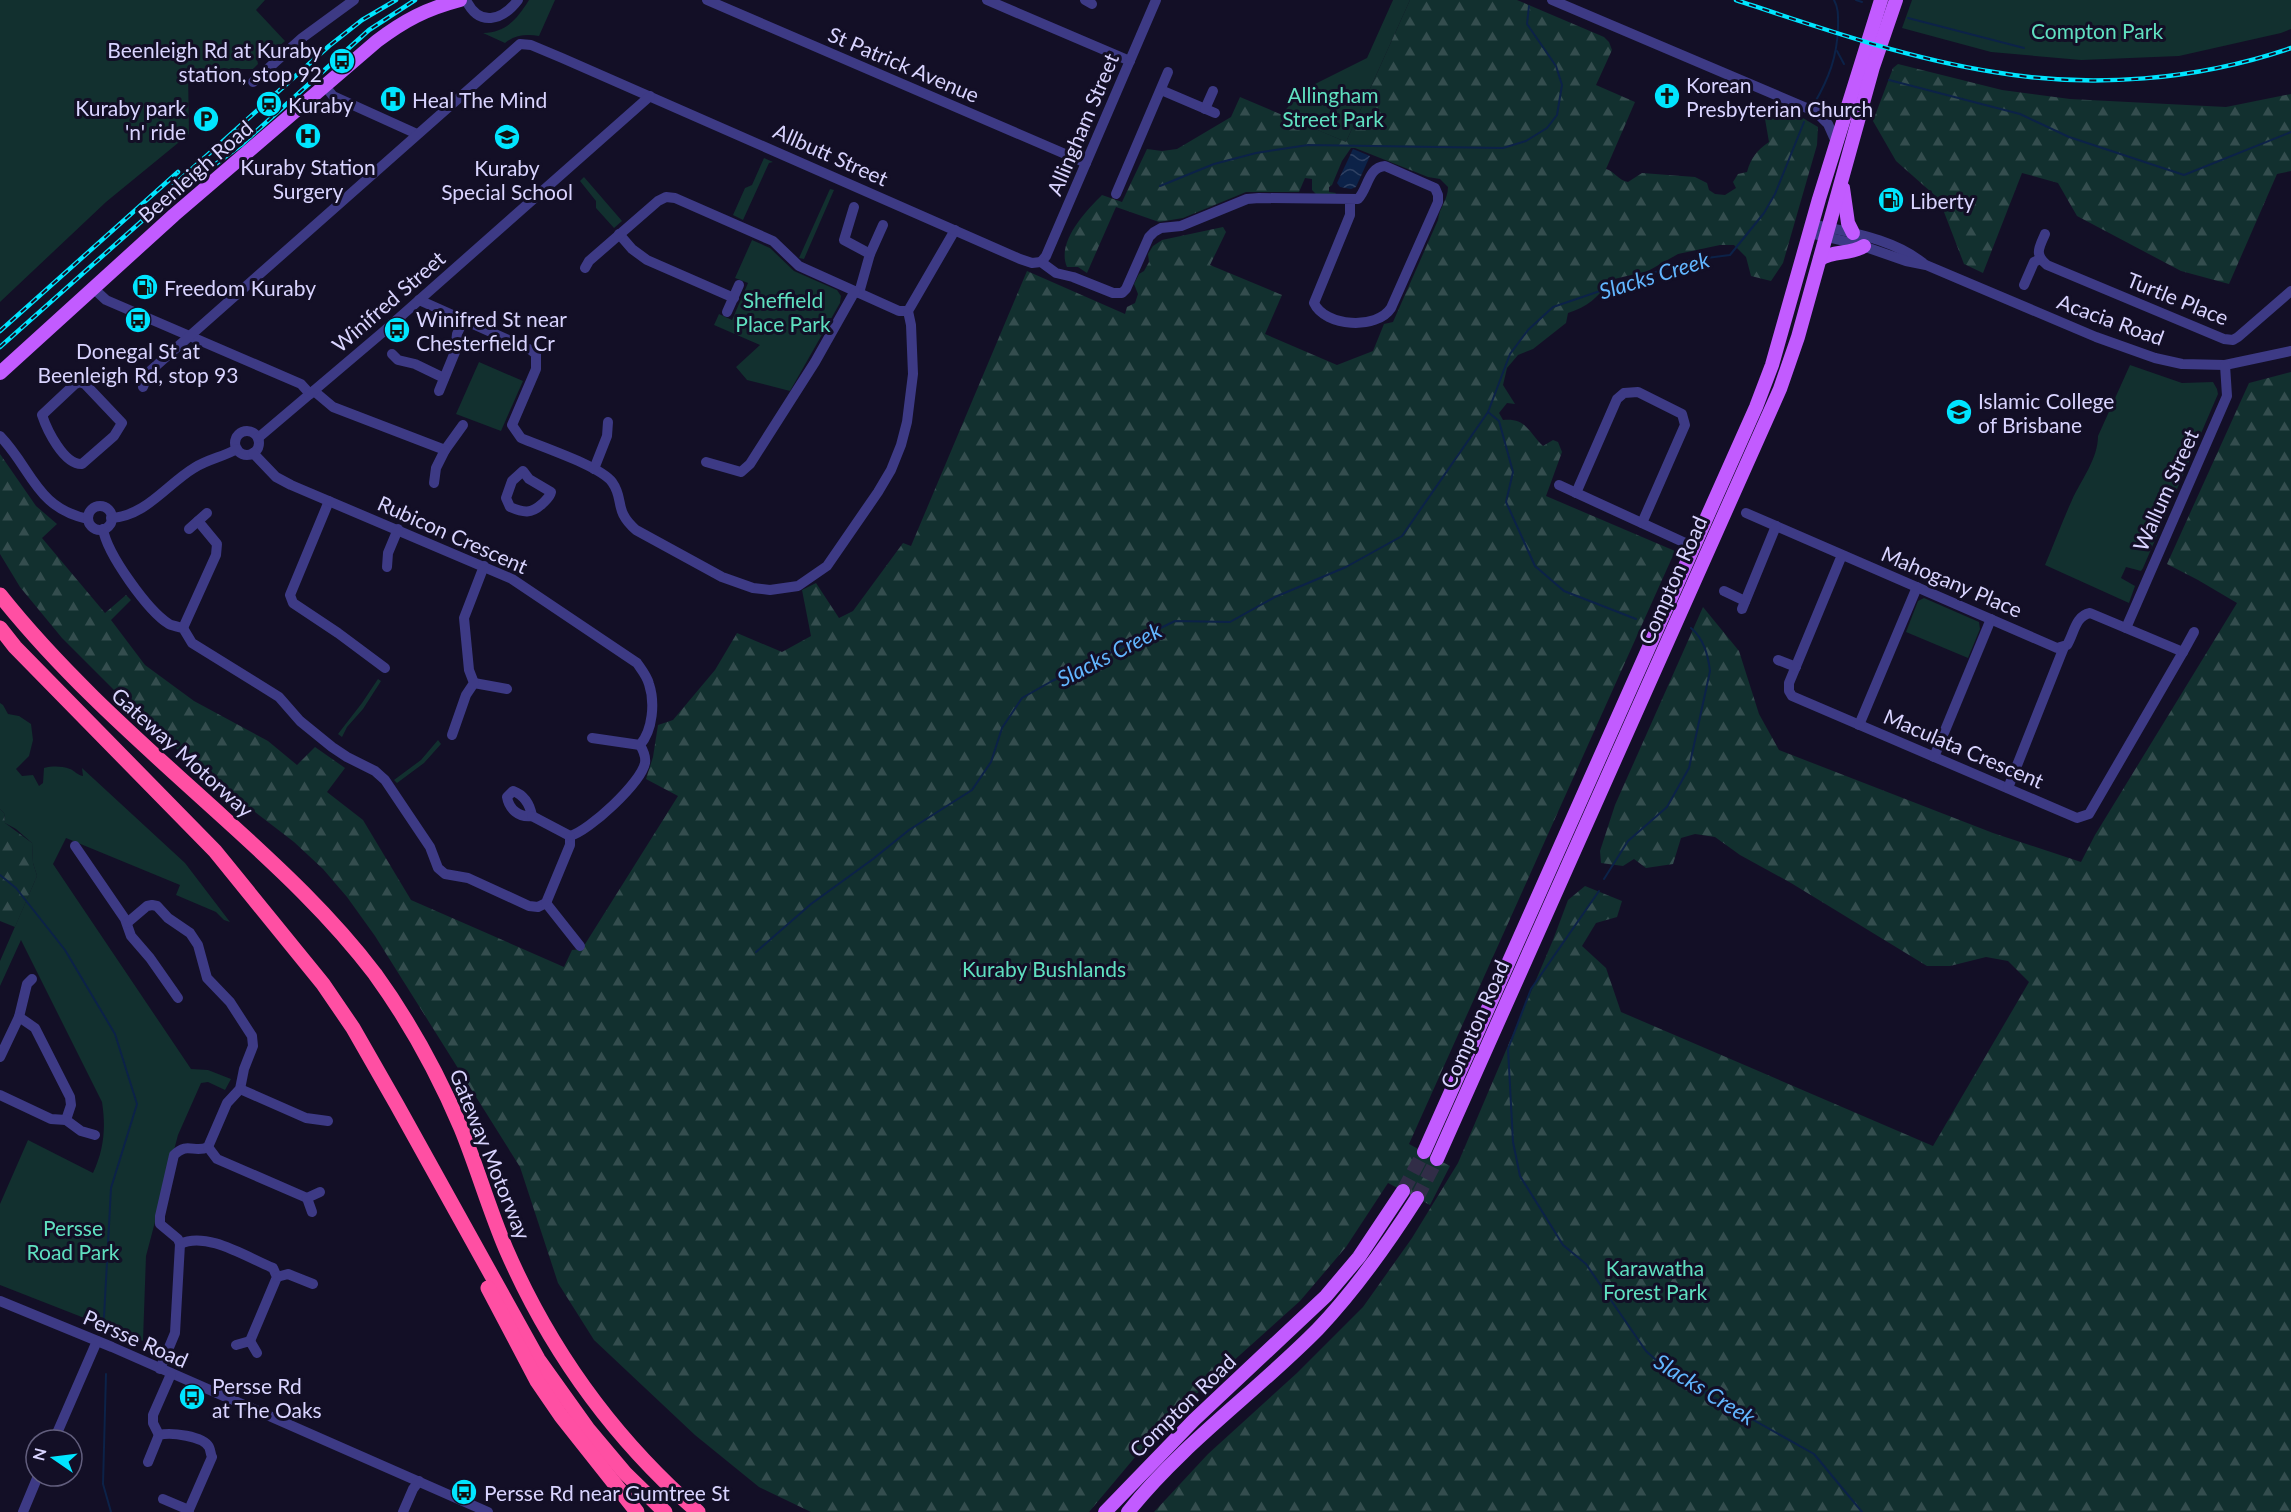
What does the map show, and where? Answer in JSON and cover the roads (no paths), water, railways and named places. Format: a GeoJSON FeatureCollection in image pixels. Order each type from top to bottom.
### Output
{"type":"FeatureCollection","features":[{"type":"Feature","properties":{"kind":"highway","name":"Gateway Motorway"},"geometry":{"type":"LineString","coordinates":[[0,595],[51,655],[94,698],[302,890],[338,928],[376,976],[414,1034],[449,1102],[506,1247],[536,1311],[586,1391],[619,1433],[665,1482],[698,1512]]}},
{"type":"Feature","properties":{"kind":"highway","name":"Gateway Motorway"},"geometry":{"type":"LineString","coordinates":[[0,628],[15,647],[215,851],[322,984],[354,1028],[553,1382],[610,1456],[665,1512]]}},
{"type":"Feature","properties":{"kind":"highway"},"geometry":{"type":"LineString","coordinates":[[432,1168],[440,1193],[505,1323],[537,1381],[561,1416],[637,1512]]}},
{"type":"Feature","properties":{"kind":"highway"},"geometry":{"type":"LineString","coordinates":[[665,1482],[679,1487],[711,1512]]}},
{"type":"Feature","properties":{"kind":"main road","name":"Beenleigh Road"},"geometry":{"type":"LineString","coordinates":[[0,374],[174,215],[401,22],[419,13],[459,0]]}},
{"type":"Feature","properties":{"kind":"main road","name":"Compton Road"},"geometry":{"type":"LineString","coordinates":[[1424,1152],[1763,391],[1836,142],[1881,0]]}},
{"type":"Feature","properties":{"kind":"main road","name":"Compton Road"},"geometry":{"type":"LineString","coordinates":[[1437,1159],[1776,397],[1798,338],[1873,67],[1896,0]]}},
{"type":"Feature","properties":{"kind":"main road"},"geometry":{"type":"LineString","coordinates":[[1841,184],[1852,233]]}},
{"type":"Feature","properties":{"kind":"main road"},"geometry":{"type":"LineString","coordinates":[[1820,259],[1830,254],[1854,252],[1864,246]]}},
{"type":"Feature","properties":{"kind":"main road","name":"Compton Road"},"geometry":{"type":"LineString","coordinates":[[1105,1512],[1194,1420],[1326,1296],[1359,1257],[1403,1191]]}},
{"type":"Feature","properties":{"kind":"main road","name":"Compton Road"},"geometry":{"type":"LineString","coordinates":[[1128,1512],[1181,1454],[1288,1357],[1335,1310],[1372,1266],[1416,1198]]}},
{"type":"Feature","properties":{"kind":"street"},"geometry":{"type":"LineString","coordinates":[[253,82],[302,38],[354,0]]}},
{"type":"Feature","properties":{"kind":"street"},"geometry":{"type":"LineString","coordinates":[[466,0],[473,12],[484,18],[501,15],[518,0]]}},
{"type":"Feature","properties":{"kind":"street","name":"St Patrick Avenue"},"geometry":{"type":"LineString","coordinates":[[707,0],[1086,164]]}},
{"type":"Feature","properties":{"kind":"street"},"geometry":{"type":"LineString","coordinates":[[987,0],[1130,61]]}},
{"type":"Feature","properties":{"kind":"street","name":"Allingham Street"},"geometry":{"type":"LineString","coordinates":[[1041,262],[1046,256],[1156,0]]}},
{"type":"Feature","properties":{"kind":"street"},"geometry":{"type":"LineString","coordinates":[[1552,0],[1816,112],[1828,124],[1836,142]]}},
{"type":"Feature","properties":{"kind":"street","name":"Allbutt Street"},"geometry":{"type":"LineString","coordinates":[[417,134],[516,46],[524,44],[650,96],[1020,259],[1032,263],[1041,262],[1056,273],[1073,277],[1113,294],[1122,293],[1154,232],[1161,228],[1181,225],[1247,200],[1258,198],[1308,199]]}},
{"type":"Feature","properties":{"kind":"street"},"geometry":{"type":"LineString","coordinates":[[1116,194],[1168,72]]}},
{"type":"Feature","properties":{"kind":"street"},"geometry":{"type":"LineString","coordinates":[[143,387],[149,372],[417,134],[333,96],[325,86]]}},
{"type":"Feature","properties":{"kind":"street"},"geometry":{"type":"LineString","coordinates":[[1161,90],[1210,111],[1213,91]]}},
{"type":"Feature","properties":{"kind":"street","name":"Winifred Street"},"geometry":{"type":"LineString","coordinates":[[258,438],[419,300],[650,96]]}},
{"type":"Feature","properties":{"kind":"street"},"geometry":{"type":"LineString","coordinates":[[1816,112],[1834,112],[1847,108]]}},
{"type":"Feature","properties":{"kind":"street"},"geometry":{"type":"LineString","coordinates":[[1308,187],[1308,199],[1358,199],[1363,194],[1373,171],[1379,166],[1385,166],[1435,188],[1438,195],[1438,202],[1391,308],[1383,317],[1353,324],[1320,312],[1314,303],[1350,215],[1350,200]]}},
{"type":"Feature","properties":{"kind":"street"},"geometry":{"type":"LineString","coordinates":[[585,268],[619,234],[658,201],[666,197],[675,198],[773,241],[799,266],[899,311],[908,311]]}},
{"type":"Feature","properties":{"kind":"street"},"geometry":{"type":"LineString","coordinates":[[854,207],[844,240],[870,254]]}},
{"type":"Feature","properties":{"kind":"street"},"geometry":{"type":"LineString","coordinates":[[706,462],[741,472],[750,465],[857,292],[883,225]]}},
{"type":"Feature","properties":{"kind":"street","name":"Acacia Road"},"geometry":{"type":"LineString","coordinates":[[1810,229],[1828,233],[1906,261],[1926,265],[2073,328],[2141,354],[2182,364],[2225,365],[2291,351]]}},
{"type":"Feature","properties":{"kind":"street"},"geometry":{"type":"LineString","coordinates":[[419,300],[536,354],[536,369],[512,425],[521,438],[594,469],[611,480],[616,488],[621,513],[627,522],[652,539],[737,583],[770,590],[798,586],[817,574],[835,556],[891,470],[907,422],[912,396],[912,339],[908,311],[955,230]]}},
{"type":"Feature","properties":{"kind":"street","name":"Acacia Road"},"geometry":{"type":"LineString","coordinates":[[1828,233],[1852,233],[1873,238],[1909,252],[1926,265]]}},
{"type":"Feature","properties":{"kind":"street"},"geometry":{"type":"LineString","coordinates":[[619,234],[632,249],[647,260],[734,298]]}},
{"type":"Feature","properties":{"kind":"street"},"geometry":{"type":"LineString","coordinates":[[2024,285],[2034,262],[2040,259],[2038,251],[2045,234]]}},
{"type":"Feature","properties":{"kind":"street","name":"Turtle Place"},"geometry":{"type":"LineString","coordinates":[[2040,259],[2047,265],[2229,340],[2238,337],[2291,291]]}},
{"type":"Feature","properties":{"kind":"street"},"geometry":{"type":"LineString","coordinates":[[727,312],[739,285]]}},
{"type":"Feature","properties":{"kind":"street"},"geometry":{"type":"LineString","coordinates":[[93,288],[106,300],[301,384],[333,406],[445,450]]}},
{"type":"Feature","properties":{"kind":"street"},"geometry":{"type":"LineString","coordinates":[[439,391],[455,352],[457,334],[463,321]]}},
{"type":"Feature","properties":{"kind":"street"},"geometry":{"type":"LineString","coordinates":[[392,354],[398,360],[414,364],[444,378]]}},
{"type":"Feature","properties":{"kind":"street","name":"Wallum Street"},"geometry":{"type":"LineString","coordinates":[[2126,628],[2224,402],[2227,392],[2225,365]]}},
{"type":"Feature","properties":{"kind":"street"},"geometry":{"type":"LineString","coordinates":[[80,382],[85,384],[122,423],[114,436],[82,464],[76,465],[70,462],[58,447],[42,415],[80,382]]}},
{"type":"Feature","properties":{"kind":"street"},"geometry":{"type":"LineString","coordinates":[[1576,493],[1617,399],[1624,393],[1638,392],[1682,414],[1685,425],[1642,523]]}},
{"type":"Feature","properties":{"kind":"street"},"geometry":{"type":"LineString","coordinates":[[594,469],[608,436],[608,422]]}},
{"type":"Feature","properties":{"kind":"street"},"geometry":{"type":"LineString","coordinates":[[0,425],[3,439],[38,490],[52,504],[75,516],[88,519]]}},
{"type":"Feature","properties":{"kind":"street"},"geometry":{"type":"LineString","coordinates":[[434,483],[436,468],[445,450],[463,425]]}},
{"type":"Feature","properties":{"kind":"street"},"geometry":{"type":"LineString","coordinates":[[250,432],[258,438],[259,446],[253,453],[244,454],[237,449],[236,440],[242,433],[250,432]]}},
{"type":"Feature","properties":{"kind":"street"},"geometry":{"type":"LineString","coordinates":[[111,518],[125,517],[150,504],[194,468],[237,449]]}},
{"type":"Feature","properties":{"kind":"street","name":"Rubicon Crescent"},"geometry":{"type":"LineString","coordinates":[[253,453],[276,477],[524,585],[637,663],[650,684],[652,698],[649,730],[640,745],[645,761],[639,777],[630,789],[584,829],[570,836]]}},
{"type":"Feature","properties":{"kind":"street"},"geometry":{"type":"LineString","coordinates":[[523,471],[529,479],[548,488],[551,495],[534,511],[523,513],[510,507],[506,498],[512,481],[523,471]]}},
{"type":"Feature","properties":{"kind":"street"},"geometry":{"type":"LineString","coordinates":[[1559,484],[1694,547]]}},
{"type":"Feature","properties":{"kind":"street"},"geometry":{"type":"LineString","coordinates":[[328,501],[290,595],[293,603],[385,668]]}},
{"type":"Feature","properties":{"kind":"street"},"geometry":{"type":"LineString","coordinates":[[101,507],[107,509],[111,518],[109,525],[103,530],[95,529],[88,519],[93,508],[101,507]]}},
{"type":"Feature","properties":{"kind":"street","name":"Mahogany Place"},"geometry":{"type":"LineString","coordinates":[[1746,513],[2057,648],[2064,647]]}},
{"type":"Feature","properties":{"kind":"street"},"geometry":{"type":"LineString","coordinates":[[189,529],[202,517],[217,544],[216,555],[183,628],[186,636],[192,643],[279,697],[300,721],[346,758],[375,771],[400,802],[430,847],[438,868],[445,874],[468,878],[529,906],[538,907],[546,903],[570,845],[570,836],[532,816]]}},
{"type":"Feature","properties":{"kind":"street"},"geometry":{"type":"LineString","coordinates":[[1724,591],[1744,605],[1776,526]]}},
{"type":"Feature","properties":{"kind":"street"},"geometry":{"type":"LineString","coordinates":[[387,567],[388,553],[398,529]]}},
{"type":"Feature","properties":{"kind":"street"},"geometry":{"type":"LineString","coordinates":[[103,530],[109,549],[142,597],[170,625],[183,628]]}},
{"type":"Feature","properties":{"kind":"street","name":"Maculata Crescent"},"geometry":{"type":"LineString","coordinates":[[1842,555],[1789,682],[1789,691],[1792,696],[2077,818],[2089,814],[2194,632]]}},
{"type":"Feature","properties":{"kind":"street"},"geometry":{"type":"LineString","coordinates":[[474,683],[469,670],[464,618],[484,566]]}},
{"type":"Feature","properties":{"kind":"street"},"geometry":{"type":"LineString","coordinates":[[1860,725],[1917,587]]}},
{"type":"Feature","properties":{"kind":"street"},"geometry":{"type":"LineString","coordinates":[[2008,788],[2064,647],[2070,640],[2082,614],[2090,613],[2182,652]]}},
{"type":"Feature","properties":{"kind":"street"},"geometry":{"type":"LineString","coordinates":[[1934,757],[1990,619]]}},
{"type":"Feature","properties":{"kind":"street"},"geometry":{"type":"LineString","coordinates":[[1778,660],[1796,667]]}},
{"type":"Feature","properties":{"kind":"street"},"geometry":{"type":"LineString","coordinates":[[474,683],[507,689]]}},
{"type":"Feature","properties":{"kind":"street"},"geometry":{"type":"LineString","coordinates":[[452,735],[466,695],[474,683]]}},
{"type":"Feature","properties":{"kind":"street"},"geometry":{"type":"LineString","coordinates":[[592,738],[640,745]]}},
{"type":"Feature","properties":{"kind":"street"},"geometry":{"type":"LineString","coordinates":[[75,846],[127,923],[131,936],[150,958],[178,998]]}},
{"type":"Feature","properties":{"kind":"street"},"geometry":{"type":"LineString","coordinates":[[546,903],[580,946]]}},
{"type":"Feature","properties":{"kind":"street"},"geometry":{"type":"LineString","coordinates":[[127,923],[147,906],[157,906],[168,918],[185,929],[194,939],[207,978],[230,1002],[252,1036],[253,1046],[244,1069],[240,1089],[227,1103],[208,1147],[204,1150],[188,1147],[174,1155],[160,1224],[178,1239],[180,1244],[176,1333],[153,1415],[153,1424],[159,1435]]}},
{"type":"Feature","properties":{"kind":"street"},"geometry":{"type":"LineString","coordinates":[[0,1057],[19,1017],[27,984],[32,979]]}},
{"type":"Feature","properties":{"kind":"street"},"geometry":{"type":"LineString","coordinates":[[19,1017],[34,1028],[70,1097],[71,1105],[66,1120]]}},
{"type":"Feature","properties":{"kind":"street"},"geometry":{"type":"LineString","coordinates":[[240,1089],[306,1118],[328,1121]]}},
{"type":"Feature","properties":{"kind":"street"},"geometry":{"type":"LineString","coordinates":[[0,1095],[51,1119],[66,1120],[81,1131],[95,1135]]}},
{"type":"Feature","properties":{"kind":"street"},"geometry":{"type":"LineString","coordinates":[[208,1147],[217,1159],[307,1198],[312,1212]]}},
{"type":"Feature","properties":{"kind":"street"},"geometry":{"type":"LineString","coordinates":[[307,1198],[320,1192]]}},
{"type":"Feature","properties":{"kind":"street"},"geometry":{"type":"LineString","coordinates":[[180,1244],[191,1239],[209,1241],[273,1268],[277,1276],[250,1341]]}},
{"type":"Feature","properties":{"kind":"street"},"geometry":{"type":"LineString","coordinates":[[277,1276],[288,1274],[313,1284]]}},
{"type":"Feature","properties":{"kind":"street","name":"Persse Road"},"geometry":{"type":"LineString","coordinates":[[0,1301],[488,1512]]}},
{"type":"Feature","properties":{"kind":"street"},"geometry":{"type":"LineString","coordinates":[[59,1428],[97,1341]]}},
{"type":"Feature","properties":{"kind":"street"},"geometry":{"type":"LineString","coordinates":[[236,1345],[250,1341]]}},
{"type":"Feature","properties":{"kind":"street"},"geometry":{"type":"LineString","coordinates":[[250,1341],[258,1353]]}},
{"type":"Feature","properties":{"kind":"street"},"geometry":{"type":"LineString","coordinates":[[159,1435],[171,1432],[204,1442],[210,1448],[212,1457],[188,1511],[163,1499]]}},
{"type":"Feature","properties":{"kind":"street"},"geometry":{"type":"LineString","coordinates":[[148,1462],[159,1435]]}},
{"type":"Feature","properties":{"kind":"street"},"geometry":{"type":"LineString","coordinates":[[402,1512],[419,1481]]}},
{"type":"Feature","properties":{"kind":"street"},"geometry":{"type":"LineString","coordinates":[[23,1512],[33,1488]]}},
{"type":"Feature","properties":{"kind":"water"},"geometry":{"type":"Polygon","coordinates":[[[1353,149],[1370,156],[1356,187],[1351,189],[1340,187],[1337,183],[1353,149]]]}},
{"type":"Feature","properties":{"kind":"waterway","name":"Slacks Creek"},"geometry":{"type":"LineString","coordinates":[[1814,104],[1828,76],[1836,48],[1838,17],[1834,0]]}},
{"type":"Feature","properties":{"kind":"waterway"},"geometry":{"type":"LineString","coordinates":[[1856,0],[1862,2]]}},
{"type":"Feature","properties":{"kind":"waterway"},"geometry":{"type":"LineString","coordinates":[[1160,186],[1214,164],[1256,153],[1308,145],[1503,148],[1526,141],[1547,128],[1557,115],[1562,85],[1556,66],[1527,24],[1529,6]]}},
{"type":"Feature","properties":{"kind":"waterway"},"geometry":{"type":"LineString","coordinates":[[1908,18],[2024,48]]}},
{"type":"Feature","properties":{"kind":"waterway"},"geometry":{"type":"LineString","coordinates":[[1837,51],[1844,64]]}},
{"type":"Feature","properties":{"kind":"waterway"},"geometry":{"type":"LineString","coordinates":[[1889,80],[2020,114],[2069,137],[2184,175],[2291,132]]}},
{"type":"Feature","properties":{"kind":"waterway","name":"Slacks Creek"},"geometry":{"type":"LineString","coordinates":[[1636,619],[1564,591],[1535,566],[1506,502],[1513,472],[1499,421],[1488,412],[1510,354],[1528,330],[1553,307],[1691,260],[1730,255],[1764,213],[1775,194],[1804,122]]}},
{"type":"Feature","properties":{"kind":"waterway","name":"Slacks Creek"},"geometry":{"type":"LineString","coordinates":[[756,952],[811,904],[909,830],[972,790],[991,762],[1002,728],[1022,698],[1175,621],[1230,622],[1275,597],[1346,567],[1402,536],[1488,412]]}},
{"type":"Feature","properties":{"kind":"waterway","name":"Slacks Creek"},"geometry":{"type":"LineString","coordinates":[[1604,879],[1628,841],[1667,807],[1689,768],[1710,671],[1705,648],[1691,628]]}},
{"type":"Feature","properties":{"kind":"waterway"},"geometry":{"type":"LineString","coordinates":[[0,875],[16,888],[65,950],[115,1034],[137,1104],[111,1188],[104,1317]]}},
{"type":"Feature","properties":{"kind":"waterway","name":"Slacks Creek"},"geometry":{"type":"LineString","coordinates":[[1599,891],[1531,989],[1508,1049],[1513,1142],[1520,1176],[1563,1245],[1586,1264],[1646,1351],[1665,1368],[1814,1454],[1862,1512]]}},
{"type":"Feature","properties":{"kind":"waterway"},"geometry":{"type":"LineString","coordinates":[[106,1374],[103,1484],[111,1512]]}},
{"type":"Feature","properties":{"kind":"tunnel"},"geometry":{"type":"LineString","coordinates":[[1403,1191],[1424,1152]]}},
{"type":"Feature","properties":{"kind":"tunnel"},"geometry":{"type":"LineString","coordinates":[[1417,1198],[1437,1159]]}},
{"type":"Feature","properties":{"kind":"railway"},"geometry":{"type":"LineString","coordinates":[[174,185],[329,46],[362,20],[396,0]]}},
{"type":"Feature","properties":{"kind":"railway"},"geometry":{"type":"LineString","coordinates":[[0,347],[152,212],[241,145],[369,30],[415,0]]}},
{"type":"Feature","properties":{"kind":"railway"},"geometry":{"type":"LineString","coordinates":[[1736,0],[1928,59],[2031,77],[2106,80],[2182,74],[2219,68],[2291,48]]}},
{"type":"Feature","properties":{"kind":"railway"},"geometry":{"type":"LineString","coordinates":[[0,331],[178,172]]}},
{"type":"Feature","properties":{"kind":"place","name":"Beenleigh Rd at Kuraby station, stop 92"},"geometry":{"type":"Point","coordinates":[342,61]}},
{"type":"Feature","properties":{"kind":"place","name":"Korean Presbyterian Church"},"geometry":{"type":"Point","coordinates":[1667,96]}},
{"type":"Feature","properties":{"kind":"place","name":"Heal The Mind"},"geometry":{"type":"Point","coordinates":[393,99]}},
{"type":"Feature","properties":{"kind":"place","name":"Kuraby"},"geometry":{"type":"Point","coordinates":[269,104]}},
{"type":"Feature","properties":{"kind":"place","name":"Kuraby park 'n' ride"},"geometry":{"type":"Point","coordinates":[206,119]}},
{"type":"Feature","properties":{"kind":"place","name":"Kuraby Station Surgery"},"geometry":{"type":"Point","coordinates":[308,136]}},
{"type":"Feature","properties":{"kind":"place","name":"Kuraby Special School"},"geometry":{"type":"Point","coordinates":[507,137]}},
{"type":"Feature","properties":{"kind":"place","name":"Liberty"},"geometry":{"type":"Point","coordinates":[1891,200]}},
{"type":"Feature","properties":{"kind":"place","name":"Freedom Kuraby"},"geometry":{"type":"Point","coordinates":[145,287]}},
{"type":"Feature","properties":{"kind":"place","name":"Donegal St at Beenleigh Rd, stop 93"},"geometry":{"type":"Point","coordinates":[138,320]}},
{"type":"Feature","properties":{"kind":"place","name":"Winifred St near Chesterfield Cr"},"geometry":{"type":"Point","coordinates":[397,330]}},
{"type":"Feature","properties":{"kind":"place","name":"Islamic College of Brisbane"},"geometry":{"type":"Point","coordinates":[1959,412]}},
{"type":"Feature","properties":{"kind":"place","name":"Persse Rd at The Oaks"},"geometry":{"type":"Point","coordinates":[192,1397]}},
{"type":"Feature","properties":{"kind":"place","name":"Persse Rd near Gumtree St"},"geometry":{"type":"Point","coordinates":[464,1492]}},
{"type":"Feature","properties":{"kind":"park label","name":"Compton Park"},"geometry":{"type":"Point","coordinates":[2097,30]}},
{"type":"Feature","properties":{"kind":"park label","name":"Allingham Street Park"},"geometry":{"type":"Point","coordinates":[1333,106]}},
{"type":"Feature","properties":{"kind":"park label","name":"Sheffield Place Park"},"geometry":{"type":"Point","coordinates":[783,311]}},
{"type":"Feature","properties":{"kind":"park label","name":"Kuraby Bushlands"},"geometry":{"type":"Point","coordinates":[1044,968]}},
{"type":"Feature","properties":{"kind":"park label","name":"Persse Road Park"},"geometry":{"type":"Point","coordinates":[73,1239]}},
{"type":"Feature","properties":{"kind":"park label","name":"Karawatha Forest Park"},"geometry":{"type":"Point","coordinates":[1655,1279]}}]}
